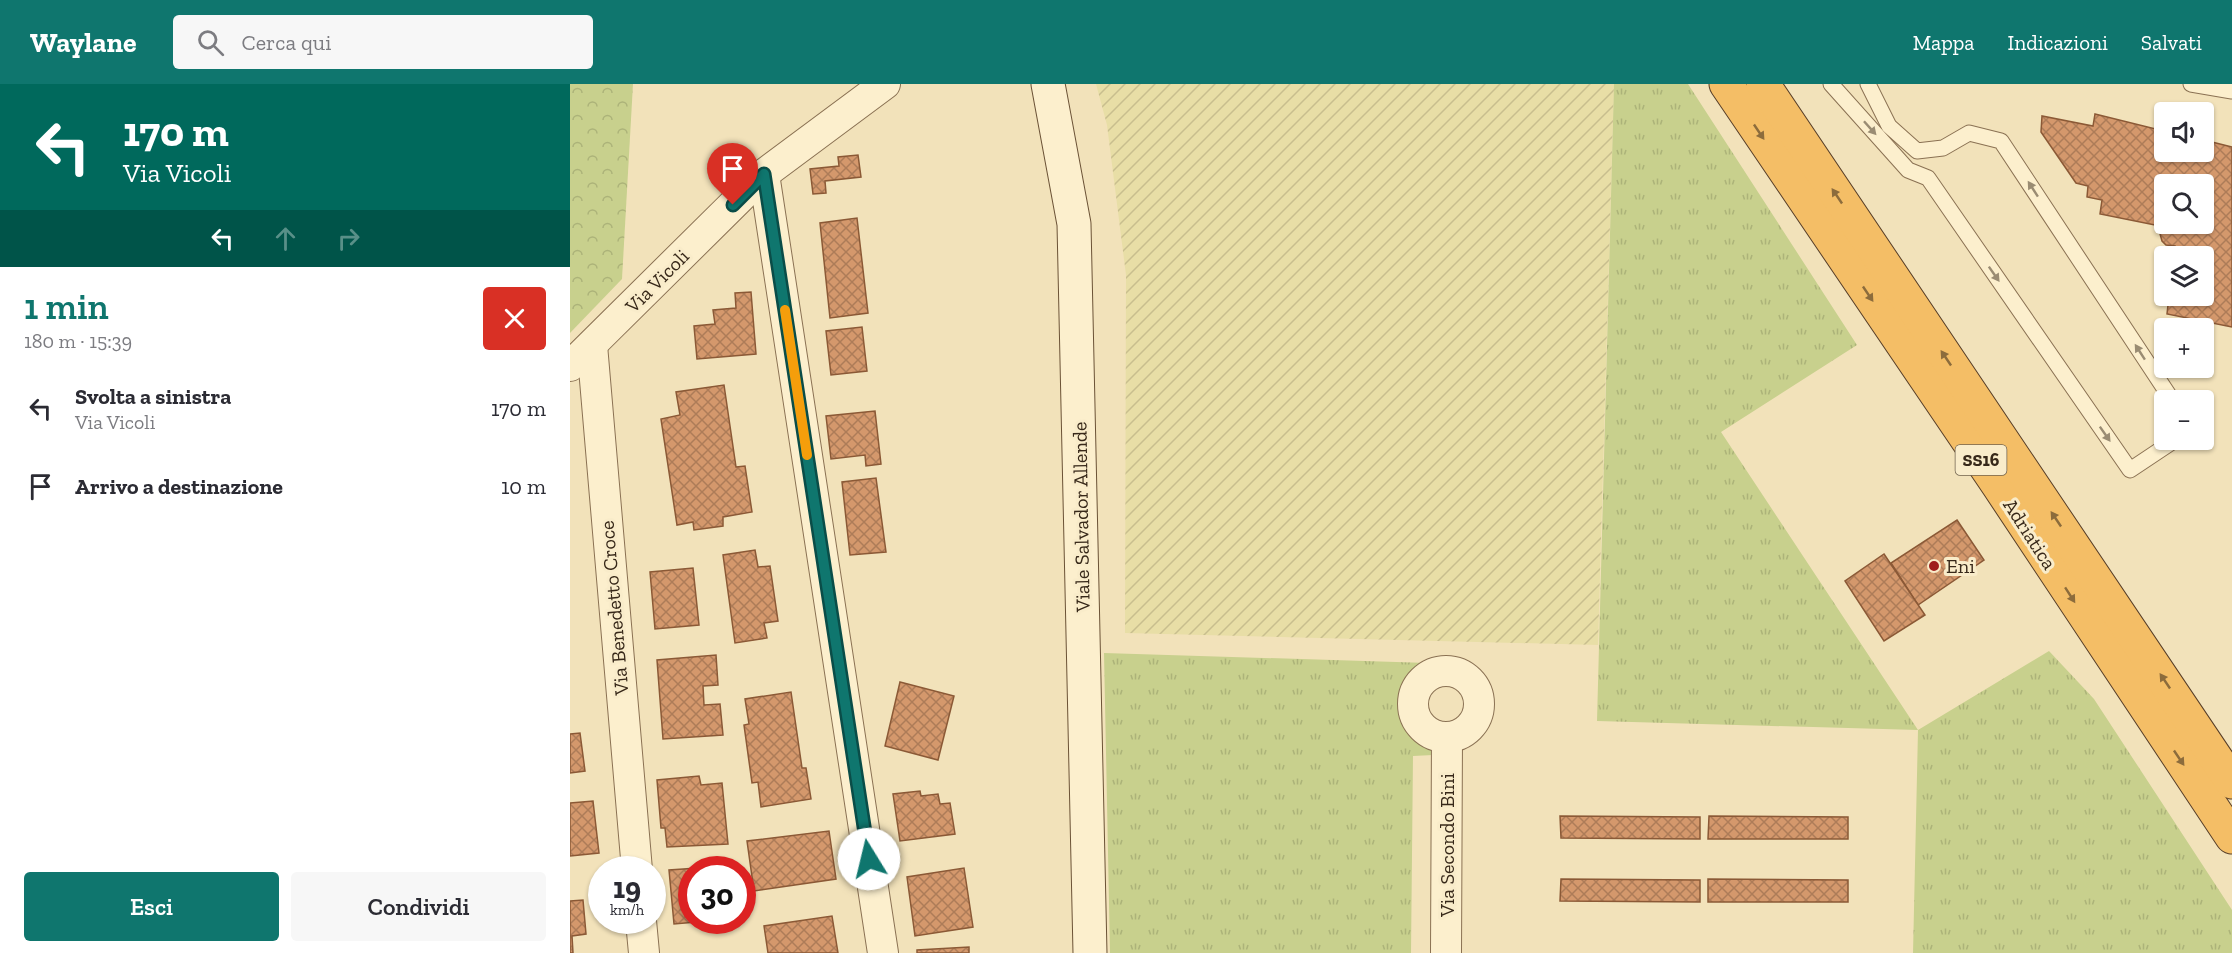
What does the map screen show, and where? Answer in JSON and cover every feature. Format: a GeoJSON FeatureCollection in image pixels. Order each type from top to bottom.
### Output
{"type":"FeatureCollection","features":[{"type":"Feature","properties":{"kind":"highway","name":"Adriatica"},"geometry":{"type":"LineString","coordinates":[[1726,84],[1998,485],[2232,837]]}},
{"type":"Feature","properties":{"kind":"highway","name":"Adriatica"},"geometry":{"type":"LineString","coordinates":[[1763,84],[2232,782]]}},
{"type":"Feature","properties":{"kind":"main road","name":"Viale Salvador Allende"},"geometry":{"type":"LineString","coordinates":[[1048,84],[1074,224],[1090,953]]}},
{"type":"Feature","properties":{"kind":"street","name":"Via Vicoli"},"geometry":{"type":"LineString","coordinates":[[570,366],[764,174],[885,84]]}},
{"type":"Feature","properties":{"kind":"street"},"geometry":{"type":"LineString","coordinates":[[764,174],[883,953]]}},
{"type":"Feature","properties":{"kind":"street","name":"Via Benedetto Croce"},"geometry":{"type":"LineString","coordinates":[[592,345],[636,856]]}},
{"type":"Feature","properties":{"kind":"street","name":"Via Secondo Bini"},"geometry":{"type":"LineString","coordinates":[[1446,953],[1447,737]]}},
{"type":"Feature","properties":{"kind":"street"},"geometry":{"type":"LineString","coordinates":[[642,934],[644,953]]}},
{"type":"Feature","properties":{"kind":"lane"},"geometry":{"type":"LineString","coordinates":[[1831,84],[1908,170],[1928,178],[2130,470],[2160,450]]}},
{"type":"Feature","properties":{"kind":"lane"},"geometry":{"type":"LineString","coordinates":[[1868,84],[1889,126],[1917,151],[1943,148],[1968,133],[2001,141],[2165,390]]}},
{"type":"Feature","properties":{"kind":"lane"},"geometry":{"type":"LineString","coordinates":[[2191,84],[2232,91]]}},
{"type":"Feature","properties":{"kind":"shaded area"},"geometry":{"type":"Polygon","coordinates":[[[1096,84],[1614,84],[1598,645],[1125,633],[1126,275],[1107,125],[1096,84]]]}},
{"type":"Feature","properties":{"kind":"green space"},"geometry":{"type":"Polygon","coordinates":[[[570,84],[633,84],[622,279],[570,333],[570,84]]]}},
{"type":"Feature","properties":{"kind":"green space"},"geometry":{"type":"Polygon","coordinates":[[[1614,84],[1688,84],[1857,345],[1721,432],[1918,730],[1597,721],[1614,84]]]}},
{"type":"Feature","properties":{"kind":"green space"},"geometry":{"type":"Polygon","coordinates":[[[2049,651],[2094,699],[2232,910],[2232,953],[1913,953],[1918,730],[2049,651]]]}},
{"type":"Feature","properties":{"kind":"green space"},"geometry":{"type":"Polygon","coordinates":[[[1104,653],[1428,663],[1415,671],[1405,689],[1403,705],[1414,731],[1431,744],[1433,755],[1413,756],[1411,953],[1110,953],[1104,653]]]}},
{"type":"Feature","properties":{"kind":"building"},"geometry":{"type":"Polygon","coordinates":[[[2095,114],[2154,129],[2154,162],[2214,162],[2214,142],[2232,147],[2232,327],[2214,323],[2214,318],[2187,318],[2167,314],[2168,306],[2214,306],[2214,246],[2166,245],[2160,234],[2214,234],[2214,174],[2154,174],[2154,225],[2100,214],[2102,200],[2087,197],[2088,186],[2076,183],[2041,132],[2042,116],[2093,126],[2095,114]]]}},
{"type":"Feature","properties":{"kind":"building"},"geometry":{"type":"Polygon","coordinates":[[[858,155],[861,177],[825,181],[826,193],[813,194],[810,169],[839,166],[838,157],[858,155]]]}},
{"type":"Feature","properties":{"kind":"building"},"geometry":{"type":"Polygon","coordinates":[[[857,218],[868,313],[830,318],[820,223],[857,218]]]}},
{"type":"Feature","properties":{"kind":"building"},"geometry":{"type":"Polygon","coordinates":[[[751,292],[756,354],[697,359],[694,326],[715,324],[713,310],[736,308],[735,293],[751,292]]]}},
{"type":"Feature","properties":{"kind":"building"},"geometry":{"type":"Polygon","coordinates":[[[862,327],[867,371],[831,375],[826,331],[862,327]]]}},
{"type":"Feature","properties":{"kind":"building"},"geometry":{"type":"Polygon","coordinates":[[[724,385],[736,467],[745,466],[752,512],[723,517],[723,526],[694,530],[693,522],[677,525],[661,419],[680,415],[676,392],[724,385]]]}},
{"type":"Feature","properties":{"kind":"building"},"geometry":{"type":"Polygon","coordinates":[[[875,411],[881,464],[866,466],[865,455],[831,459],[826,416],[875,411]]]}},
{"type":"Feature","properties":{"kind":"building"},"geometry":{"type":"Polygon","coordinates":[[[876,478],[886,552],[850,555],[842,482],[876,478]]]}},
{"type":"Feature","properties":{"kind":"building"},"geometry":{"type":"Polygon","coordinates":[[[1957,520],[1984,560],[1918,605],[1891,563],[1957,520]]]}},
{"type":"Feature","properties":{"kind":"building"},"geometry":{"type":"Polygon","coordinates":[[[755,550],[758,567],[770,566],[778,621],[764,623],[767,638],[735,643],[723,555],[755,550]]]}},
{"type":"Feature","properties":{"kind":"building"},"geometry":{"type":"Polygon","coordinates":[[[1884,554],[1925,615],[1884,641],[1845,581],[1884,554]]]}},
{"type":"Feature","properties":{"kind":"building"},"geometry":{"type":"Polygon","coordinates":[[[693,568],[699,625],[655,629],[650,572],[693,568]]]}},
{"type":"Feature","properties":{"kind":"building"},"geometry":{"type":"Polygon","coordinates":[[[716,655],[718,685],[703,686],[704,705],[720,704],[723,735],[663,739],[657,660],[716,655]]]}},
{"type":"Feature","properties":{"kind":"building"},"geometry":{"type":"Polygon","coordinates":[[[900,682],[954,696],[938,760],[885,746],[900,682]]]}},
{"type":"Feature","properties":{"kind":"building"},"geometry":{"type":"Polygon","coordinates":[[[791,692],[802,768],[806,768],[811,799],[761,807],[758,782],[752,783],[744,725],[749,724],[745,699],[791,692]]]}},
{"type":"Feature","properties":{"kind":"building"},"geometry":{"type":"Polygon","coordinates":[[[580,733],[585,771],[570,773],[570,734],[580,733]]]}},
{"type":"Feature","properties":{"kind":"building"},"geometry":{"type":"Polygon","coordinates":[[[699,776],[701,785],[722,783],[728,844],[667,847],[665,828],[661,828],[657,780],[699,776]]]}},
{"type":"Feature","properties":{"kind":"building"},"geometry":{"type":"Polygon","coordinates":[[[920,791],[921,796],[938,794],[940,804],[950,803],[955,834],[900,841],[893,794],[920,791]]]}},
{"type":"Feature","properties":{"kind":"building"},"geometry":{"type":"Polygon","coordinates":[[[593,801],[599,853],[570,856],[570,803],[593,801]]]}},
{"type":"Feature","properties":{"kind":"building"},"geometry":{"type":"Polygon","coordinates":[[[1560,816],[1700,817],[1700,839],[1561,838],[1560,816]]]}},
{"type":"Feature","properties":{"kind":"building"},"geometry":{"type":"Polygon","coordinates":[[[1709,816],[1848,817],[1848,839],[1708,839],[1709,816]]]}},
{"type":"Feature","properties":{"kind":"building"},"geometry":{"type":"Polygon","coordinates":[[[829,831],[836,879],[756,891],[756,856],[749,856],[747,841],[829,831]]]}},
{"type":"Feature","properties":{"kind":"building"},"geometry":{"type":"Polygon","coordinates":[[[964,868],[973,927],[915,936],[907,877],[964,868]]]}},
{"type":"Feature","properties":{"kind":"building"},"geometry":{"type":"Polygon","coordinates":[[[678,869],[678,924],[674,924],[669,870],[678,869]]]}},
{"type":"Feature","properties":{"kind":"building"},"geometry":{"type":"Polygon","coordinates":[[[1561,879],[1700,880],[1700,902],[1560,901],[1561,879]]]}},
{"type":"Feature","properties":{"kind":"building"},"geometry":{"type":"Polygon","coordinates":[[[1708,879],[1848,880],[1848,902],[1708,902],[1708,879]]]}},
{"type":"Feature","properties":{"kind":"building"},"geometry":{"type":"Polygon","coordinates":[[[583,900],[586,934],[572,936],[573,953],[570,953],[570,901],[583,900]]]}},
{"type":"Feature","properties":{"kind":"building"},"geometry":{"type":"Polygon","coordinates":[[[832,916],[838,953],[768,953],[764,926],[832,916]]]}},
{"type":"Feature","properties":{"kind":"building"},"geometry":{"type":"Polygon","coordinates":[[[969,947],[969,953],[917,953],[917,950],[969,947]]]}},
{"type":"Feature","properties":{"kind":"slow traffic"},"geometry":{"type":"LineString","coordinates":[[785,310],[807,455]]}},
{"type":"Feature","properties":{"kind":"place","name":"Eni"},"geometry":{"type":"Point","coordinates":[1934,566]}},
{"type":"Feature","properties":{"kind":"route"},"geometry":{"type":"LineString","coordinates":[[733,205],[764,174],[869,859]]}}]}
